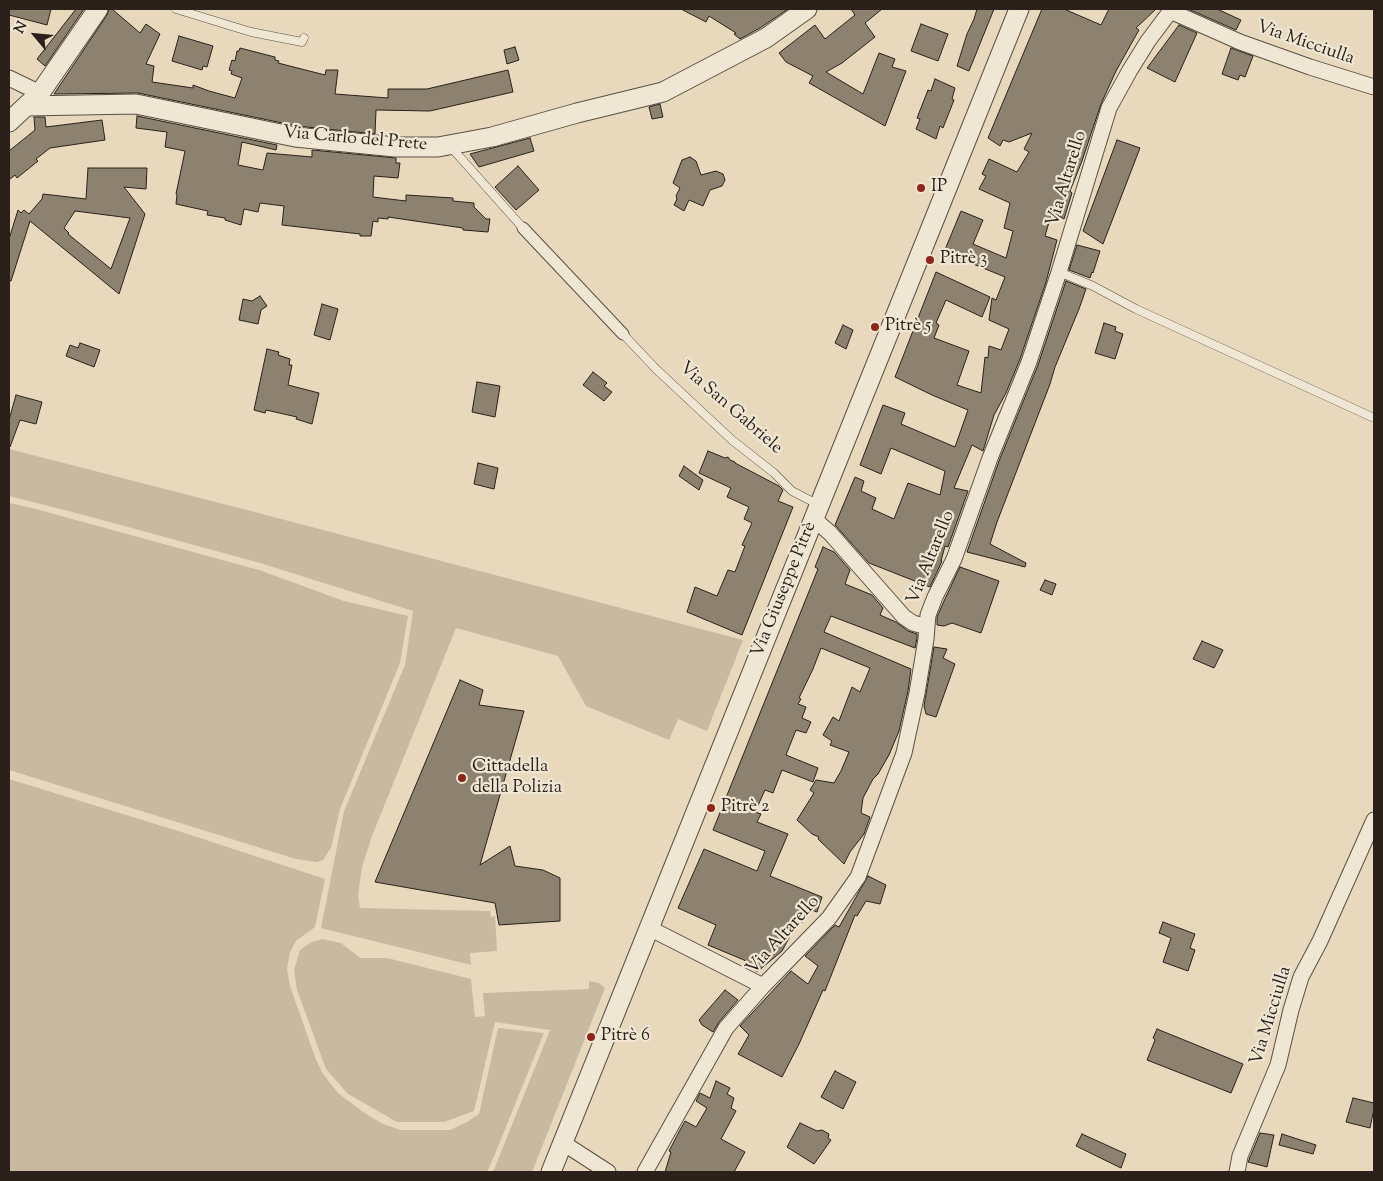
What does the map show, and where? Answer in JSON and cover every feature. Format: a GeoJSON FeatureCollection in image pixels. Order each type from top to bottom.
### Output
{"type":"FeatureCollection","features":[{"type":"Feature","properties":{"kind":"street"},"geometry":{"type":"LineString","coordinates":[[9,122],[33,99],[98,9]]}},
{"type":"Feature","properties":{"kind":"street","name":"Via Carlo del Prete"},"geometry":{"type":"LineString","coordinates":[[33,99],[136,104],[295,138],[395,147],[438,147],[492,137],[577,113],[663,92],[766,38],[807,9]]}},
{"type":"Feature","properties":{"kind":"street","name":"Via Giuseppe Pitrè"},"geometry":{"type":"LineString","coordinates":[[551,1172],[1019,9]]}},
{"type":"Feature","properties":{"kind":"street","name":"Via Micciulla"},"geometry":{"type":"LineString","coordinates":[[1171,10],[1240,42],[1374,87]]}},
{"type":"Feature","properties":{"kind":"street","name":"Via Altarello"},"geometry":{"type":"LineString","coordinates":[[645,1172],[726,1028],[828,918],[858,877],[904,754],[917,693],[928,615],[954,560],[990,458],[1029,362],[1059,272],[1109,108],[1148,41],[1171,10]]}},
{"type":"Feature","properties":{"kind":"street"},"geometry":{"type":"LineString","coordinates":[[9,78],[33,99]]}},
{"type":"Feature","properties":{"kind":"street"},"geometry":{"type":"LineString","coordinates":[[523,228],[622,334]]}},
{"type":"Feature","properties":{"kind":"street","name":"Via San Gabriele"},"geometry":{"type":"LineString","coordinates":[[816,512],[830,533],[904,617],[913,623],[927,627]]}},
{"type":"Feature","properties":{"kind":"street","name":"Via Micciulla"},"geometry":{"type":"LineString","coordinates":[[1237,1172],[1240,1156],[1278,1065],[1301,977],[1320,941],[1374,820]]}},
{"type":"Feature","properties":{"kind":"street"},"geometry":{"type":"LineString","coordinates":[[649,928],[763,986]]}},
{"type":"Feature","properties":{"kind":"street"},"geometry":{"type":"LineString","coordinates":[[563,1143],[608,1172]]}},
{"type":"Feature","properties":{"kind":"lane"},"geometry":{"type":"LineString","coordinates":[[176,9],[252,32],[302,42],[304,38]]}},
{"type":"Feature","properties":{"kind":"lane"},"geometry":{"type":"LineString","coordinates":[[448,145],[523,228]]}},
{"type":"Feature","properties":{"kind":"lane"},"geometry":{"type":"LineString","coordinates":[[1059,272],[1093,286],[1136,309],[1374,418]]}},
{"type":"Feature","properties":{"kind":"lane","name":"Via San Gabriele"},"geometry":{"type":"LineString","coordinates":[[622,334],[656,369],[732,440],[774,473],[816,512]]}},
{"type":"Feature","properties":{"kind":"shaded area"},"geometry":{"type":"Polygon","coordinates":[[[9,449],[743,640],[707,731],[678,719],[669,740],[586,706],[558,656],[456,628],[372,836],[362,867],[358,896],[360,908],[490,911],[491,917],[495,916],[497,951],[470,953],[471,965],[321,928],[344,811],[405,665],[413,611],[260,563],[9,496],[9,449]]]}},
{"type":"Feature","properties":{"kind":"shaded area"},"geometry":{"type":"Polygon","coordinates":[[[9,503],[259,570],[344,601],[408,616],[400,663],[340,809],[331,848],[323,860],[316,862],[296,859],[9,770],[9,503]]]}},
{"type":"Feature","properties":{"kind":"shaded area"},"geometry":{"type":"Polygon","coordinates":[[[9,779],[188,834],[325,879],[315,927],[296,941],[290,952],[287,969],[290,986],[315,1057],[323,1074],[338,1093],[383,1124],[401,1130],[450,1130],[467,1122],[479,1114],[498,1028],[544,1033],[487,1172],[9,1172],[9,779]]]}},
{"type":"Feature","properties":{"kind":"shaded area"},"geometry":{"type":"Polygon","coordinates":[[[322,939],[341,943],[360,958],[387,958],[471,979],[475,1017],[485,1016],[483,993],[589,989],[589,981],[599,983],[605,988],[532,1172],[493,1172],[550,1030],[495,1022],[474,1111],[444,1122],[397,1122],[348,1094],[326,1069],[297,990],[294,970],[300,950],[310,943],[322,939]]]}},
{"type":"Feature","properties":{"kind":"building"},"geometry":{"type":"Polygon","coordinates":[[[9,9],[51,9],[47,25],[9,15],[9,9]]]}},
{"type":"Feature","properties":{"kind":"building"},"geometry":{"type":"Polygon","coordinates":[[[76,9],[84,9],[45,66],[37,59],[76,9]]]}},
{"type":"Feature","properties":{"kind":"building"},"geometry":{"type":"Polygon","coordinates":[[[109,9],[112,9],[140,33],[146,24],[160,34],[146,64],[154,66],[152,82],[193,88],[193,85],[235,98],[242,78],[231,74],[232,71],[229,70],[232,60],[235,61],[237,51],[240,48],[275,57],[275,60],[279,61],[278,63],[325,75],[326,70],[338,70],[335,94],[388,98],[388,89],[427,89],[508,70],[513,92],[430,111],[376,110],[375,134],[297,126],[138,93],[54,94],[107,15],[109,9]]]}},
{"type":"Feature","properties":{"kind":"building"},"geometry":{"type":"Polygon","coordinates":[[[681,9],[788,9],[740,39],[734,34],[736,33],[709,16],[706,22],[681,9]]]}},
{"type":"Feature","properties":{"kind":"building"},"geometry":{"type":"Polygon","coordinates":[[[851,9],[882,9],[865,23],[875,37],[842,63],[826,72],[863,94],[879,53],[895,59],[892,67],[906,71],[885,126],[809,83],[813,76],[786,62],[779,53],[815,25],[825,39],[855,15],[851,9]]]}},
{"type":"Feature","properties":{"kind":"building"},"geometry":{"type":"Polygon","coordinates":[[[977,9],[994,9],[969,71],[957,66],[977,9]]]}},
{"type":"Feature","properties":{"kind":"building"},"geometry":{"type":"Polygon","coordinates":[[[1042,9],[1064,9],[1101,25],[1109,9],[1156,9],[1136,28],[1139,30],[1116,71],[1101,104],[1070,191],[1072,193],[1064,219],[1052,212],[1045,236],[1057,240],[1046,282],[1020,359],[1006,393],[994,415],[983,451],[972,445],[954,488],[968,491],[948,547],[945,546],[942,561],[930,587],[869,563],[835,525],[855,477],[864,481],[861,491],[876,498],[872,509],[894,519],[908,483],[940,495],[945,471],[891,448],[881,474],[860,465],[883,405],[905,413],[901,424],[955,447],[968,410],[895,377],[936,272],[990,297],[982,317],[946,300],[936,323],[939,325],[934,338],[969,351],[957,385],[981,393],[985,357],[988,358],[989,346],[1001,350],[1009,329],[989,320],[992,298],[996,300],[1005,277],[944,252],[961,211],[983,220],[973,244],[1006,258],[1013,231],[1004,228],[1010,203],[979,189],[986,176],[982,174],[989,159],[1017,172],[1029,152],[1024,149],[1032,133],[1009,142],[1003,140],[1000,146],[988,138],[1042,9]]]}},
{"type":"Feature","properties":{"kind":"building"},"geometry":{"type":"Polygon","coordinates":[[[1188,9],[1217,9],[1241,20],[1236,30],[1188,9]]]}},
{"type":"Feature","properties":{"kind":"building"},"geometry":{"type":"Polygon","coordinates":[[[921,24],[948,34],[938,61],[911,51],[921,24]]]}},
{"type":"Feature","properties":{"kind":"building"},"geometry":{"type":"Polygon","coordinates":[[[1179,25],[1197,33],[1175,82],[1147,68],[1179,25]]]}},
{"type":"Feature","properties":{"kind":"building"},"geometry":{"type":"Polygon","coordinates":[[[179,36],[213,46],[207,67],[203,66],[202,70],[172,61],[179,36]]]}},
{"type":"Feature","properties":{"kind":"building"},"geometry":{"type":"Polygon","coordinates":[[[515,47],[519,60],[507,64],[504,50],[515,47]]]}},
{"type":"Feature","properties":{"kind":"building"},"geometry":{"type":"Polygon","coordinates":[[[1231,48],[1253,56],[1245,77],[1240,75],[1238,80],[1222,74],[1231,48]]]}},
{"type":"Feature","properties":{"kind":"building"},"geometry":{"type":"Polygon","coordinates":[[[935,79],[955,88],[952,99],[954,100],[943,128],[940,126],[936,139],[916,129],[920,119],[917,118],[928,90],[931,91],[935,79]]]}},
{"type":"Feature","properties":{"kind":"building"},"geometry":{"type":"Polygon","coordinates":[[[660,104],[663,117],[652,119],[649,107],[660,104]]]}},
{"type":"Feature","properties":{"kind":"building"},"geometry":{"type":"Polygon","coordinates":[[[137,116],[277,145],[276,150],[242,142],[238,165],[263,170],[267,153],[312,157],[312,150],[396,158],[396,163],[400,163],[398,178],[374,176],[373,197],[406,201],[406,195],[453,198],[453,201],[474,203],[474,207],[486,219],[490,219],[488,232],[463,230],[463,228],[388,217],[388,219],[378,218],[378,222],[373,221],[371,236],[360,236],[360,234],[282,225],[284,206],[260,203],[258,212],[244,209],[241,225],[225,220],[225,218],[207,215],[208,211],[176,204],[176,194],[185,151],[165,147],[167,132],[136,128],[137,116]]]}},
{"type":"Feature","properties":{"kind":"building"},"geometry":{"type":"Polygon","coordinates":[[[34,117],[45,117],[46,127],[102,120],[105,140],[50,148],[36,159],[38,161],[17,178],[15,175],[9,180],[9,151],[35,130],[34,117]]]}},
{"type":"Feature","properties":{"kind":"building"},"geometry":{"type":"Polygon","coordinates":[[[530,138],[534,151],[479,167],[470,154],[530,138]]]}},
{"type":"Feature","properties":{"kind":"building"},"geometry":{"type":"Polygon","coordinates":[[[1117,140],[1140,148],[1103,244],[1083,231],[1117,140]]]}},
{"type":"Feature","properties":{"kind":"building"},"geometry":{"type":"Polygon","coordinates":[[[690,157],[696,161],[701,175],[716,171],[723,174],[725,180],[722,186],[710,190],[703,206],[689,200],[684,211],[674,205],[680,188],[673,183],[682,160],[690,157]]]}},
{"type":"Feature","properties":{"kind":"building"},"geometry":{"type":"Polygon","coordinates":[[[518,166],[539,190],[516,210],[495,187],[518,166]]]}},
{"type":"Feature","properties":{"kind":"building"},"geometry":{"type":"Polygon","coordinates":[[[88,168],[147,168],[146,189],[124,187],[145,214],[119,294],[30,221],[11,281],[9,281],[9,239],[18,210],[21,213],[24,210],[29,214],[42,199],[43,194],[86,199],[88,168]],[[75,211],[64,228],[68,234],[111,269],[130,218],[75,211]]]}},
{"type":"Feature","properties":{"kind":"building"},"geometry":{"type":"Polygon","coordinates":[[[1077,245],[1100,251],[1090,278],[1069,270],[1077,245]]]}},
{"type":"Feature","properties":{"kind":"building"},"geometry":{"type":"Polygon","coordinates":[[[1066,281],[1086,289],[1055,367],[990,544],[1026,563],[1025,567],[967,552],[999,461],[1038,365],[1066,281]]]}},
{"type":"Feature","properties":{"kind":"building"},"geometry":{"type":"Polygon","coordinates":[[[260,296],[267,306],[261,310],[258,324],[239,320],[243,299],[252,301],[260,296]]]}},
{"type":"Feature","properties":{"kind":"building"},"geometry":{"type":"Polygon","coordinates":[[[322,304],[338,309],[330,340],[314,335],[322,304]]]}},
{"type":"Feature","properties":{"kind":"building"},"geometry":{"type":"Polygon","coordinates":[[[1104,323],[1116,327],[1115,331],[1123,334],[1115,359],[1095,353],[1104,323]]]}},
{"type":"Feature","properties":{"kind":"building"},"geometry":{"type":"Polygon","coordinates":[[[843,325],[853,330],[846,349],[835,343],[843,325]]]}},
{"type":"Feature","properties":{"kind":"building"},"geometry":{"type":"Polygon","coordinates":[[[80,343],[100,350],[94,367],[66,356],[70,345],[78,348],[80,343]]]}},
{"type":"Feature","properties":{"kind":"building"},"geometry":{"type":"Polygon","coordinates":[[[267,349],[279,352],[278,355],[290,359],[289,365],[292,365],[288,385],[319,393],[312,424],[296,419],[297,417],[266,410],[265,413],[254,410],[267,349]]]}},
{"type":"Feature","properties":{"kind":"building"},"geometry":{"type":"Polygon","coordinates":[[[593,372],[607,383],[604,386],[612,392],[604,401],[583,385],[593,372]]]}},
{"type":"Feature","properties":{"kind":"building"},"geometry":{"type":"Polygon","coordinates":[[[477,382],[500,386],[495,417],[472,412],[477,382]]]}},
{"type":"Feature","properties":{"kind":"building"},"geometry":{"type":"Polygon","coordinates":[[[16,395],[42,402],[36,424],[20,420],[9,447],[9,420],[16,395]]]}},
{"type":"Feature","properties":{"kind":"building"},"geometry":{"type":"Polygon","coordinates":[[[708,451],[725,458],[728,457],[735,463],[779,486],[783,490],[778,501],[793,507],[742,635],[687,612],[695,587],[717,596],[728,570],[735,572],[745,546],[742,545],[752,523],[744,519],[749,507],[727,497],[731,488],[699,473],[708,451]]]}},
{"type":"Feature","properties":{"kind":"building"},"geometry":{"type":"Polygon","coordinates":[[[478,463],[498,468],[494,489],[474,484],[478,463]]]}},
{"type":"Feature","properties":{"kind":"building"},"geometry":{"type":"Polygon","coordinates":[[[684,466],[703,480],[699,490],[679,476],[684,466]]]}},
{"type":"Feature","properties":{"kind":"building"},"geometry":{"type":"Polygon","coordinates":[[[823,547],[834,552],[850,570],[845,584],[872,595],[883,608],[880,615],[917,634],[917,638],[915,648],[831,616],[824,632],[911,669],[908,691],[899,731],[889,755],[863,798],[861,813],[870,817],[864,834],[850,852],[844,864],[818,839],[819,837],[812,834],[797,820],[814,793],[810,790],[816,780],[834,783],[841,771],[849,752],[830,745],[832,741],[823,735],[833,717],[839,721],[852,687],[860,692],[870,668],[821,648],[798,704],[806,707],[802,718],[811,722],[806,733],[796,730],[786,755],[818,768],[813,782],[782,770],[773,793],[765,790],[755,812],[761,814],[757,822],[788,834],[770,876],[822,897],[817,912],[809,909],[805,920],[794,929],[782,951],[757,972],[744,960],[708,945],[716,925],[678,908],[704,849],[757,871],[765,851],[713,830],[818,569],[815,567],[823,547]]]}},
{"type":"Feature","properties":{"kind":"building"},"geometry":{"type":"Polygon","coordinates":[[[960,567],[999,581],[981,633],[952,623],[944,626],[937,625],[937,617],[960,567]]]}},
{"type":"Feature","properties":{"kind":"building"},"geometry":{"type":"Polygon","coordinates":[[[1045,580],[1056,584],[1052,595],[1040,590],[1045,580]]]}},
{"type":"Feature","properties":{"kind":"building"},"geometry":{"type":"Polygon","coordinates":[[[1202,641],[1223,650],[1214,668],[1193,659],[1202,641]]]}},
{"type":"Feature","properties":{"kind":"building"},"geometry":{"type":"Polygon","coordinates":[[[934,647],[947,649],[943,658],[955,664],[936,717],[926,714],[924,706],[934,647]]]}},
{"type":"Feature","properties":{"kind":"building","name":"Cittadella della Polizia"},"geometry":{"type":"Polygon","coordinates":[[[460,680],[483,690],[479,705],[524,711],[480,865],[510,846],[515,866],[543,870],[560,878],[560,921],[499,925],[495,903],[375,882],[460,680]]]}},
{"type":"Feature","properties":{"kind":"building"},"geometry":{"type":"Polygon","coordinates":[[[868,876],[886,885],[880,904],[866,901],[857,916],[855,915],[825,991],[823,990],[782,1077],[738,1054],[749,1035],[740,1026],[791,971],[808,984],[818,966],[805,956],[835,925],[839,927],[868,876]]]}},
{"type":"Feature","properties":{"kind":"building"},"geometry":{"type":"Polygon","coordinates":[[[1163,922],[1195,934],[1190,948],[1195,950],[1188,971],[1163,962],[1171,938],[1159,933],[1163,922]]]}},
{"type":"Feature","properties":{"kind":"building"},"geometry":{"type":"Polygon","coordinates":[[[725,990],[738,1000],[713,1032],[702,1025],[699,1020],[725,990]]]}},
{"type":"Feature","properties":{"kind":"building"},"geometry":{"type":"Polygon","coordinates":[[[1157,1029],[1243,1064],[1231,1093],[1147,1060],[1157,1029]]]}},
{"type":"Feature","properties":{"kind":"building"},"geometry":{"type":"Polygon","coordinates":[[[835,1071],[856,1082],[843,1109],[821,1097],[835,1071]]]}},
{"type":"Feature","properties":{"kind":"building"},"geometry":{"type":"Polygon","coordinates":[[[716,1081],[730,1088],[727,1094],[734,1098],[731,1108],[736,1111],[721,1139],[745,1152],[734,1172],[665,1172],[671,1152],[669,1151],[685,1121],[696,1127],[707,1108],[696,1101],[700,1093],[710,1098],[716,1081]]]}},
{"type":"Feature","properties":{"kind":"building"},"geometry":{"type":"Polygon","coordinates":[[[1353,1098],[1374,1103],[1370,1128],[1346,1122],[1353,1098]]]}},
{"type":"Feature","properties":{"kind":"building"},"geometry":{"type":"Polygon","coordinates":[[[800,1123],[829,1134],[828,1138],[831,1140],[814,1164],[787,1147],[800,1123]]]}},
{"type":"Feature","properties":{"kind":"building"},"geometry":{"type":"Polygon","coordinates":[[[1260,1133],[1274,1135],[1267,1167],[1248,1162],[1260,1133]]]}},
{"type":"Feature","properties":{"kind":"building"},"geometry":{"type":"Polygon","coordinates":[[[1082,1134],[1126,1154],[1121,1168],[1076,1146],[1082,1134]]]}},
{"type":"Feature","properties":{"kind":"building"},"geometry":{"type":"Polygon","coordinates":[[[1282,1134],[1316,1145],[1313,1154],[1279,1145],[1282,1134]]]}},
{"type":"Feature","properties":{"kind":"place","name":"IP"},"geometry":{"type":"Point","coordinates":[921,188]}},
{"type":"Feature","properties":{"kind":"place","name":"Pitrè 3"},"geometry":{"type":"Point","coordinates":[930,260]}},
{"type":"Feature","properties":{"kind":"place","name":"Pitrè 5"},"geometry":{"type":"Point","coordinates":[875,327]}},
{"type":"Feature","properties":{"kind":"place","name":"Cittadella della Polizia"},"geometry":{"type":"Point","coordinates":[462,778]}},
{"type":"Feature","properties":{"kind":"place","name":"Pitrè 2"},"geometry":{"type":"Point","coordinates":[711,808]}},
{"type":"Feature","properties":{"kind":"place","name":"Pitrè 6"},"geometry":{"type":"Point","coordinates":[591,1037]}}]}
